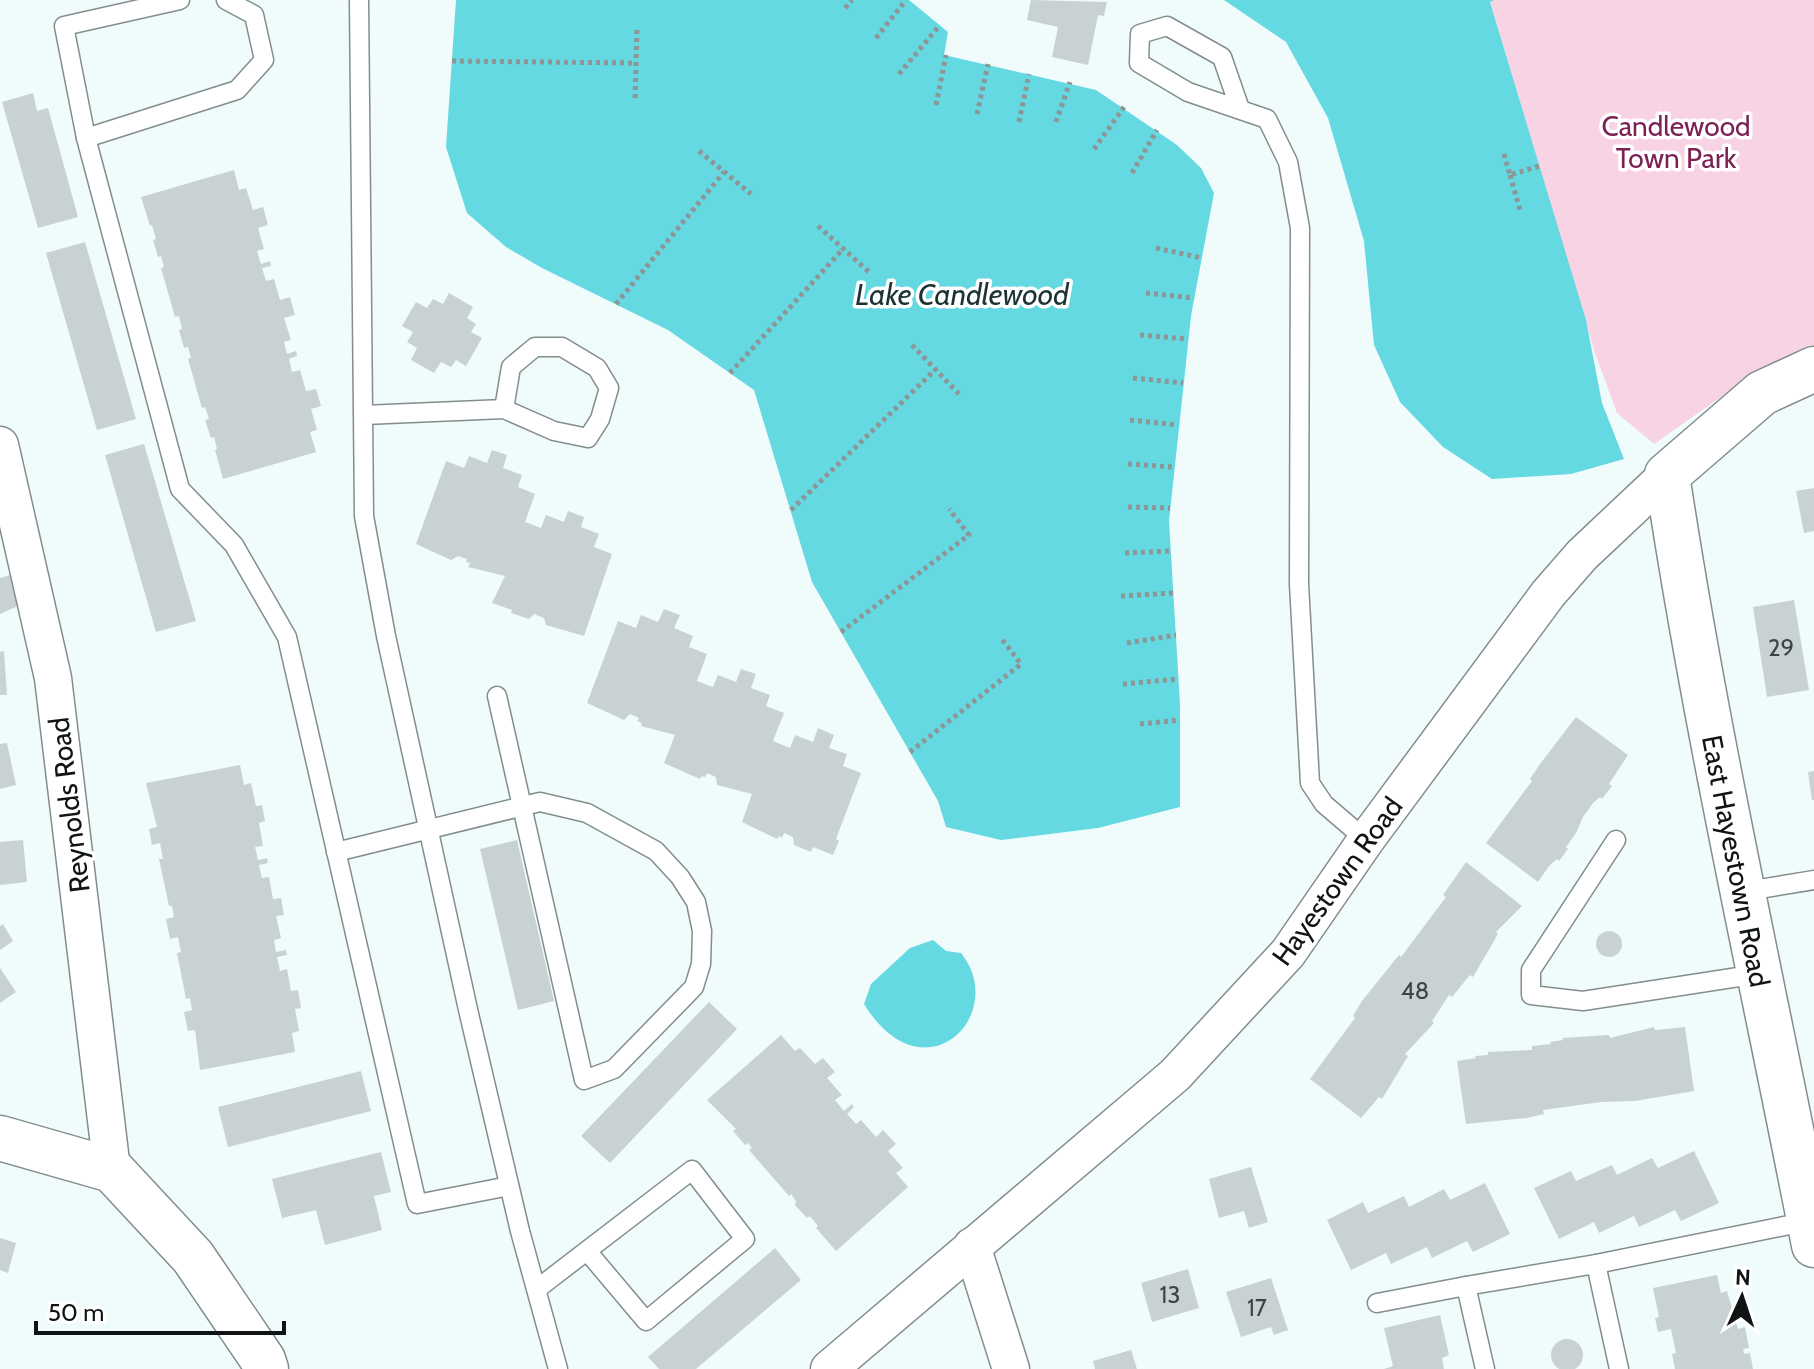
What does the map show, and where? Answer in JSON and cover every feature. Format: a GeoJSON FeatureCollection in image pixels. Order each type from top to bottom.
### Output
{"type":"FeatureCollection","features":[{"type":"Feature","properties":{"kind":"street","name":"Hayestown Road"},"geometry":{"type":"LineString","coordinates":[[829,1369],[1175,1075],[1288,953],[1366,840],[1548,594],[1582,555],[1667,475],[1762,393],[1814,369]]}},
{"type":"Feature","properties":{"kind":"street","name":"Reynolds Road"},"geometry":{"type":"LineString","coordinates":[[0,445],[53,678],[112,1170]]}},
{"type":"Feature","properties":{"kind":"street","name":"East Hayestown Road"},"geometry":{"type":"LineString","coordinates":[[1667,475],[1741,892],[1811,1219]]}},
{"type":"Feature","properties":{"kind":"street"},"geometry":{"type":"LineString","coordinates":[[0,1138],[112,1170],[193,1257],[261,1366]]}},
{"type":"Feature","properties":{"kind":"street"},"geometry":{"type":"LineString","coordinates":[[972,1246],[1011,1369]]}},
{"type":"Feature","properties":{"kind":"lane"},"geometry":{"type":"LineString","coordinates":[[180,0],[64,26],[86,138],[180,489],[234,545],[287,637],[417,1204],[509,1186]]}},
{"type":"Feature","properties":{"kind":"lane"},"geometry":{"type":"LineString","coordinates":[[86,138],[237,90],[264,60],[254,15],[226,0]]}},
{"type":"Feature","properties":{"kind":"lane"},"geometry":{"type":"LineString","coordinates":[[359,0],[364,516],[386,636],[509,1186],[558,1369]]}},
{"type":"Feature","properties":{"kind":"lane"},"geometry":{"type":"LineString","coordinates":[[1240,109],[1222,57],[1167,26],[1140,34],[1139,63],[1188,92],[1267,119],[1288,162],[1300,228],[1299,584],[1310,783],[1324,804],[1366,840]]}},
{"type":"Feature","properties":{"kind":"lane"},"geometry":{"type":"LineString","coordinates":[[364,415],[504,409],[554,431],[588,438],[600,419],[609,388],[597,368],[562,347],[535,347],[511,367],[504,409]]}},
{"type":"Feature","properties":{"kind":"lane"},"geometry":{"type":"LineString","coordinates":[[336,852],[429,830],[522,806],[540,802],[587,813],[656,851],[680,877],[696,902],[702,931],[701,964],[694,987],[614,1069],[584,1080],[522,806],[497,696]]}},
{"type":"Feature","properties":{"kind":"lane"},"geometry":{"type":"LineString","coordinates":[[1616,840],[1531,970],[1531,995],[1583,1001],[1758,974]]}},
{"type":"Feature","properties":{"kind":"lane"},"geometry":{"type":"LineString","coordinates":[[1741,892],[1814,880]]}},
{"type":"Feature","properties":{"kind":"lane"},"geometry":{"type":"LineString","coordinates":[[537,1289],[692,1170],[745,1239],[646,1321],[587,1251]]}},
{"type":"Feature","properties":{"kind":"lane"},"geometry":{"type":"LineString","coordinates":[[1377,1303],[1596,1264],[1811,1219]]}},
{"type":"Feature","properties":{"kind":"lane"},"geometry":{"type":"LineString","coordinates":[[1596,1264],[1619,1369]]}},
{"type":"Feature","properties":{"kind":"lane"},"geometry":{"type":"LineString","coordinates":[[1466,1286],[1485,1369]]}},
{"type":"Feature","properties":{"kind":"path"},"geometry":{"type":"LineString","coordinates":[[845,8],[852,0]]}},
{"type":"Feature","properties":{"kind":"path"},"geometry":{"type":"LineString","coordinates":[[876,38],[906,0]]}},
{"type":"Feature","properties":{"kind":"path"},"geometry":{"type":"LineString","coordinates":[[899,74],[940,25]]}},
{"type":"Feature","properties":{"kind":"path"},"geometry":{"type":"LineString","coordinates":[[635,98],[637,30]]}},
{"type":"Feature","properties":{"kind":"path"},"geometry":{"type":"LineString","coordinates":[[936,105],[946,55]]}},
{"type":"Feature","properties":{"kind":"path"},"geometry":{"type":"LineString","coordinates":[[452,61],[636,63]]}},
{"type":"Feature","properties":{"kind":"path"},"geometry":{"type":"LineString","coordinates":[[977,114],[988,64]]}},
{"type":"Feature","properties":{"kind":"path"},"geometry":{"type":"LineString","coordinates":[[1019,122],[1029,74]]}},
{"type":"Feature","properties":{"kind":"path"},"geometry":{"type":"LineString","coordinates":[[1056,122],[1070,82]]}},
{"type":"Feature","properties":{"kind":"path"},"geometry":{"type":"LineString","coordinates":[[1094,149],[1124,107]]}},
{"type":"Feature","properties":{"kind":"path"},"geometry":{"type":"LineString","coordinates":[[1132,173],[1157,130]]}},
{"type":"Feature","properties":{"kind":"path"},"geometry":{"type":"LineString","coordinates":[[699,151],[751,194]]}},
{"type":"Feature","properties":{"kind":"path"},"geometry":{"type":"LineString","coordinates":[[1504,154],[1520,210]]}},
{"type":"Feature","properties":{"kind":"path"},"geometry":{"type":"LineString","coordinates":[[1510,175],[1539,166]]}},
{"type":"Feature","properties":{"kind":"path"},"geometry":{"type":"LineString","coordinates":[[616,304],[724,172]]}},
{"type":"Feature","properties":{"kind":"path"},"geometry":{"type":"LineString","coordinates":[[818,226],[869,272]]}},
{"type":"Feature","properties":{"kind":"path"},"geometry":{"type":"LineString","coordinates":[[1156,248],[1202,258]]}},
{"type":"Feature","properties":{"kind":"path"},"geometry":{"type":"LineString","coordinates":[[730,373],[843,249]]}},
{"type":"Feature","properties":{"kind":"path"},"geometry":{"type":"LineString","coordinates":[[1146,293],[1194,298]]}},
{"type":"Feature","properties":{"kind":"path"},"geometry":{"type":"LineString","coordinates":[[1140,335],[1188,339]]}},
{"type":"Feature","properties":{"kind":"path"},"geometry":{"type":"LineString","coordinates":[[912,345],[959,394]]}},
{"type":"Feature","properties":{"kind":"path"},"geometry":{"type":"LineString","coordinates":[[791,510],[935,370]]}},
{"type":"Feature","properties":{"kind":"path"},"geometry":{"type":"LineString","coordinates":[[1133,378],[1183,383]]}},
{"type":"Feature","properties":{"kind":"path"},"geometry":{"type":"LineString","coordinates":[[1130,420],[1178,425]]}},
{"type":"Feature","properties":{"kind":"path"},"geometry":{"type":"LineString","coordinates":[[1128,464],[1173,467]]}},
{"type":"Feature","properties":{"kind":"path"},"geometry":{"type":"LineString","coordinates":[[1128,507],[1170,508]]}},
{"type":"Feature","properties":{"kind":"path"},"geometry":{"type":"LineString","coordinates":[[841,632],[969,535],[949,509]]}},
{"type":"Feature","properties":{"kind":"path"},"geometry":{"type":"LineString","coordinates":[[1125,553],[1171,551]]}},
{"type":"Feature","properties":{"kind":"path"},"geometry":{"type":"LineString","coordinates":[[1121,596],[1173,593]]}},
{"type":"Feature","properties":{"kind":"path"},"geometry":{"type":"LineString","coordinates":[[1127,643],[1176,635]]}},
{"type":"Feature","properties":{"kind":"path"},"geometry":{"type":"LineString","coordinates":[[910,752],[1021,664],[1001,638]]}},
{"type":"Feature","properties":{"kind":"path"},"geometry":{"type":"LineString","coordinates":[[1123,684],[1178,679]]}},
{"type":"Feature","properties":{"kind":"path"},"geometry":{"type":"LineString","coordinates":[[1140,724],[1180,720]]}},
{"type":"Feature","properties":{"kind":"green space","name":"Candlewood Town Park"},"geometry":{"type":"Polygon","coordinates":[[[1814,0],[1814,355],[1741,383],[1654,444],[1617,413],[1595,353],[1490,1],[1814,0]]]}},
{"type":"Feature","properties":{"kind":"water","name":"Lake Candlewood"},"geometry":{"type":"Polygon","coordinates":[[[456,0],[909,0],[948,32],[944,55],[1096,90],[1177,145],[1201,168],[1214,193],[1191,316],[1169,521],[1180,704],[1180,807],[1098,828],[1001,840],[946,827],[938,801],[812,582],[754,390],[668,330],[506,247],[467,213],[446,147],[456,0]]]}},
{"type":"Feature","properties":{"kind":"water"},"geometry":{"type":"Polygon","coordinates":[[[1224,0],[1494,0],[1490,2],[1586,320],[1602,403],[1624,459],[1571,474],[1492,479],[1443,447],[1400,402],[1374,345],[1364,241],[1328,118],[1286,42],[1224,0]]]}},
{"type":"Feature","properties":{"kind":"water"},"geometry":{"type":"Polygon","coordinates":[[[933,940],[946,951],[961,953],[973,977],[975,1000],[968,1022],[953,1038],[934,1047],[911,1046],[887,1032],[864,1004],[871,984],[910,948],[933,940]]]}},
{"type":"Feature","properties":{"kind":"building"},"geometry":{"type":"Polygon","coordinates":[[[1031,0],[1107,2],[1104,16],[1098,15],[1088,65],[1052,57],[1058,27],[1027,20],[1031,0]]]}},
{"type":"Feature","properties":{"kind":"building"},"geometry":{"type":"Polygon","coordinates":[[[33,93],[37,111],[48,108],[78,217],[38,228],[2,102],[33,93]]]}},
{"type":"Feature","properties":{"kind":"building"},"geometry":{"type":"Polygon","coordinates":[[[234,170],[239,190],[246,188],[253,210],[263,207],[268,225],[258,228],[264,249],[257,251],[261,264],[270,261],[271,266],[262,268],[266,281],[274,279],[280,300],[290,297],[295,315],[284,318],[291,340],[284,342],[287,354],[296,351],[297,356],[289,359],[292,372],[300,370],[306,391],[316,389],[321,406],[311,409],[317,430],[310,432],[316,452],[223,479],[214,437],[211,438],[205,420],[209,419],[205,407],[202,408],[188,359],[191,358],[188,347],[184,348],[179,316],[175,317],[161,268],[164,267],[161,256],[158,257],[153,240],[156,239],[141,197],[234,170]]]}},
{"type":"Feature","properties":{"kind":"building"},"geometry":{"type":"Polygon","coordinates":[[[85,242],[136,419],[97,430],[46,253],[85,242]]]}},
{"type":"Feature","properties":{"kind":"building"},"geometry":{"type":"Polygon","coordinates":[[[449,293],[473,307],[467,318],[476,324],[471,332],[482,338],[466,366],[456,360],[451,367],[441,362],[434,373],[411,360],[417,348],[407,342],[413,332],[402,326],[416,302],[427,308],[433,299],[443,304],[449,293]]]}},
{"type":"Feature","properties":{"kind":"building"},"geometry":{"type":"Polygon","coordinates":[[[144,444],[196,621],[156,632],[105,455],[144,444]]]}},
{"type":"Feature","properties":{"kind":"building"},"geometry":{"type":"Polygon","coordinates":[[[492,450],[507,455],[503,468],[522,475],[518,487],[535,494],[525,522],[541,528],[546,515],[564,522],[568,511],[584,517],[581,527],[599,534],[594,547],[612,554],[584,636],[546,625],[544,618],[534,614],[529,619],[492,603],[505,576],[468,567],[470,563],[466,562],[467,559],[458,556],[451,560],[416,544],[446,461],[464,468],[469,456],[487,463],[492,450]]]}},
{"type":"Feature","properties":{"kind":"building"},"geometry":{"type":"Polygon","coordinates":[[[1814,488],[1814,531],[1804,533],[1796,491],[1814,488]]]}},
{"type":"Feature","properties":{"kind":"building"},"geometry":{"type":"Polygon","coordinates":[[[10,575],[18,606],[0,614],[0,578],[10,575]]]}},
{"type":"Feature","properties":{"kind":"building"},"geometry":{"type":"Polygon","coordinates":[[[1794,600],[1809,690],[1767,697],[1753,607],[1794,600]]]}},
{"type":"Feature","properties":{"kind":"building"},"geometry":{"type":"Polygon","coordinates":[[[664,609],[680,615],[674,628],[693,636],[689,647],[707,654],[697,681],[713,687],[718,675],[736,682],[741,669],[756,674],[751,688],[770,695],[766,706],[784,713],[773,741],[790,748],[795,735],[813,742],[818,728],[834,735],[829,748],[847,754],[843,766],[861,773],[833,855],[813,847],[811,852],[794,845],[793,837],[784,833],[782,838],[779,836],[777,839],[742,822],[752,794],[717,785],[716,777],[707,773],[700,779],[664,763],[675,735],[641,726],[642,723],[637,721],[639,718],[630,714],[624,720],[587,703],[618,621],[636,628],[641,615],[658,622],[664,609]]]}},
{"type":"Feature","properties":{"kind":"building"},"geometry":{"type":"Polygon","coordinates":[[[4,651],[7,695],[0,695],[0,652],[4,651]]]}},
{"type":"Feature","properties":{"kind":"building"},"geometry":{"type":"Polygon","coordinates":[[[1576,717],[1628,755],[1609,784],[1612,786],[1583,817],[1566,847],[1568,849],[1559,861],[1557,859],[1549,866],[1538,882],[1486,843],[1576,717]]]}},
{"type":"Feature","properties":{"kind":"building"},"geometry":{"type":"Polygon","coordinates":[[[7,743],[16,785],[0,789],[0,744],[7,743]]]}},
{"type":"Feature","properties":{"kind":"building"},"geometry":{"type":"Polygon","coordinates":[[[240,765],[244,785],[251,783],[256,806],[262,805],[265,821],[259,823],[263,846],[255,847],[258,860],[267,858],[268,863],[259,865],[262,878],[269,877],[273,899],[281,898],[284,915],[276,916],[281,938],[274,940],[276,952],[286,950],[287,955],[277,957],[280,971],[287,969],[291,991],[298,990],[301,1008],[295,1009],[299,1031],[292,1033],[295,1052],[200,1070],[195,1030],[188,1031],[184,1012],[192,1010],[190,998],[186,999],[177,953],[181,952],[178,937],[170,939],[166,919],[174,917],[159,859],[163,859],[160,843],[152,845],[149,829],[157,827],[146,783],[240,765]]]}},
{"type":"Feature","properties":{"kind":"building"},"geometry":{"type":"Polygon","coordinates":[[[1814,771],[1814,800],[1812,800],[1808,772],[1814,771]]]}},
{"type":"Feature","properties":{"kind":"building"},"geometry":{"type":"Polygon","coordinates":[[[23,840],[27,882],[0,885],[0,842],[23,840]]]}},
{"type":"Feature","properties":{"kind":"building"},"geometry":{"type":"Polygon","coordinates":[[[517,840],[554,1001],[518,1010],[480,849],[517,840]]]}},
{"type":"Feature","properties":{"kind":"building"},"geometry":{"type":"Polygon","coordinates":[[[1466,862],[1522,906],[1496,932],[1498,934],[1473,977],[1470,975],[1452,997],[1449,995],[1432,1021],[1434,1023],[1405,1054],[1408,1056],[1382,1099],[1379,1097],[1361,1118],[1310,1079],[1355,1018],[1353,1016],[1362,1001],[1399,955],[1401,957],[1446,897],[1443,895],[1466,862]]]}},
{"type":"Feature","properties":{"kind":"building"},"geometry":{"type":"Polygon","coordinates":[[[3,924],[13,941],[0,950],[0,926],[3,924]]]}},
{"type":"Feature","properties":{"kind":"building"},"geometry":{"type":"Polygon","coordinates":[[[1609,931],[1618,935],[1622,944],[1618,953],[1609,957],[1600,953],[1596,944],[1600,935],[1609,931]]]}},
{"type":"Feature","properties":{"kind":"building"},"geometry":{"type":"Polygon","coordinates":[[[0,968],[16,992],[0,1003],[0,968]]]}},
{"type":"Feature","properties":{"kind":"building"},"geometry":{"type":"Polygon","coordinates":[[[709,1002],[737,1029],[610,1163],[581,1136],[709,1002]]]}},
{"type":"Feature","properties":{"kind":"building"},"geometry":{"type":"Polygon","coordinates":[[[1654,1027],[1655,1030],[1685,1027],[1694,1091],[1635,1101],[1543,1110],[1544,1114],[1527,1118],[1466,1124],[1457,1061],[1488,1055],[1488,1052],[1532,1050],[1532,1046],[1551,1044],[1562,1038],[1609,1035],[1610,1038],[1654,1027]]]}},
{"type":"Feature","properties":{"kind":"building"},"geometry":{"type":"Polygon","coordinates":[[[781,1035],[795,1051],[800,1048],[815,1064],[823,1058],[835,1072],[827,1078],[842,1095],[835,1100],[844,1111],[852,1104],[854,1107],[847,1114],[856,1124],[861,1120],[876,1137],[883,1130],[896,1144],[888,1151],[903,1168],[896,1173],[908,1187],[836,1251],[810,1216],[807,1218],[795,1205],[791,1194],[789,1196],[749,1150],[752,1148],[748,1143],[745,1145],[733,1131],[736,1129],[707,1100],[781,1035]]]}},
{"type":"Feature","properties":{"kind":"building"},"geometry":{"type":"Polygon","coordinates":[[[361,1071],[371,1111],[228,1147],[218,1107],[361,1071]]]}},
{"type":"Feature","properties":{"kind":"building"},"geometry":{"type":"Polygon","coordinates":[[[1694,1151],[1719,1203],[1681,1221],[1675,1210],[1639,1227],[1634,1216],[1599,1233],[1594,1222],[1559,1239],[1534,1188],[1571,1171],[1576,1181],[1612,1165],[1617,1175],[1652,1158],[1658,1168],[1694,1151]]]}},
{"type":"Feature","properties":{"kind":"building"},"geometry":{"type":"Polygon","coordinates":[[[381,1152],[391,1192],[374,1196],[382,1230],[325,1245],[316,1210],[282,1218],[272,1179],[381,1152]]]}},
{"type":"Feature","properties":{"kind":"building"},"geometry":{"type":"Polygon","coordinates":[[[1251,1167],[1268,1222],[1249,1228],[1244,1211],[1219,1218],[1209,1179],[1251,1167]]]}},
{"type":"Feature","properties":{"kind":"building"},"geometry":{"type":"Polygon","coordinates":[[[1485,1183],[1510,1234],[1473,1252],[1467,1241],[1432,1258],[1427,1247],[1391,1264],[1386,1253],[1351,1270],[1327,1220],[1363,1202],[1368,1213],[1404,1196],[1409,1207],[1444,1189],[1450,1200],[1485,1183]]]}},
{"type":"Feature","properties":{"kind":"building"},"geometry":{"type":"Polygon","coordinates":[[[0,1238],[16,1243],[8,1273],[0,1270],[0,1238]]]}},
{"type":"Feature","properties":{"kind":"building"},"geometry":{"type":"Polygon","coordinates":[[[775,1248],[801,1280],[696,1369],[659,1369],[648,1357],[775,1248]]]}},
{"type":"Feature","properties":{"kind":"building"},"geometry":{"type":"Polygon","coordinates":[[[1188,1269],[1199,1308],[1152,1322],[1141,1283],[1188,1269]]]}},
{"type":"Feature","properties":{"kind":"building"},"geometry":{"type":"Polygon","coordinates":[[[1717,1275],[1721,1293],[1727,1291],[1738,1329],[1745,1327],[1749,1348],[1743,1349],[1744,1354],[1750,1353],[1753,1369],[1675,1369],[1672,1354],[1676,1353],[1671,1329],[1658,1332],[1655,1318],[1659,1317],[1653,1288],[1717,1275]]]}},
{"type":"Feature","properties":{"kind":"building"},"geometry":{"type":"Polygon","coordinates":[[[1271,1278],[1288,1330],[1274,1335],[1271,1327],[1241,1337],[1226,1292],[1271,1278]]]}},
{"type":"Feature","properties":{"kind":"building"},"geometry":{"type":"Polygon","coordinates":[[[1440,1315],[1449,1355],[1442,1358],[1444,1369],[1384,1369],[1393,1366],[1384,1328],[1440,1315]]]}},
{"type":"Feature","properties":{"kind":"building"},"geometry":{"type":"Polygon","coordinates":[[[1567,1339],[1578,1344],[1583,1355],[1578,1366],[1567,1371],[1556,1366],[1551,1355],[1556,1344],[1567,1339]]]}},
{"type":"Feature","properties":{"kind":"building"},"geometry":{"type":"Polygon","coordinates":[[[1131,1350],[1137,1369],[1095,1369],[1093,1361],[1131,1350]]]}}]}
